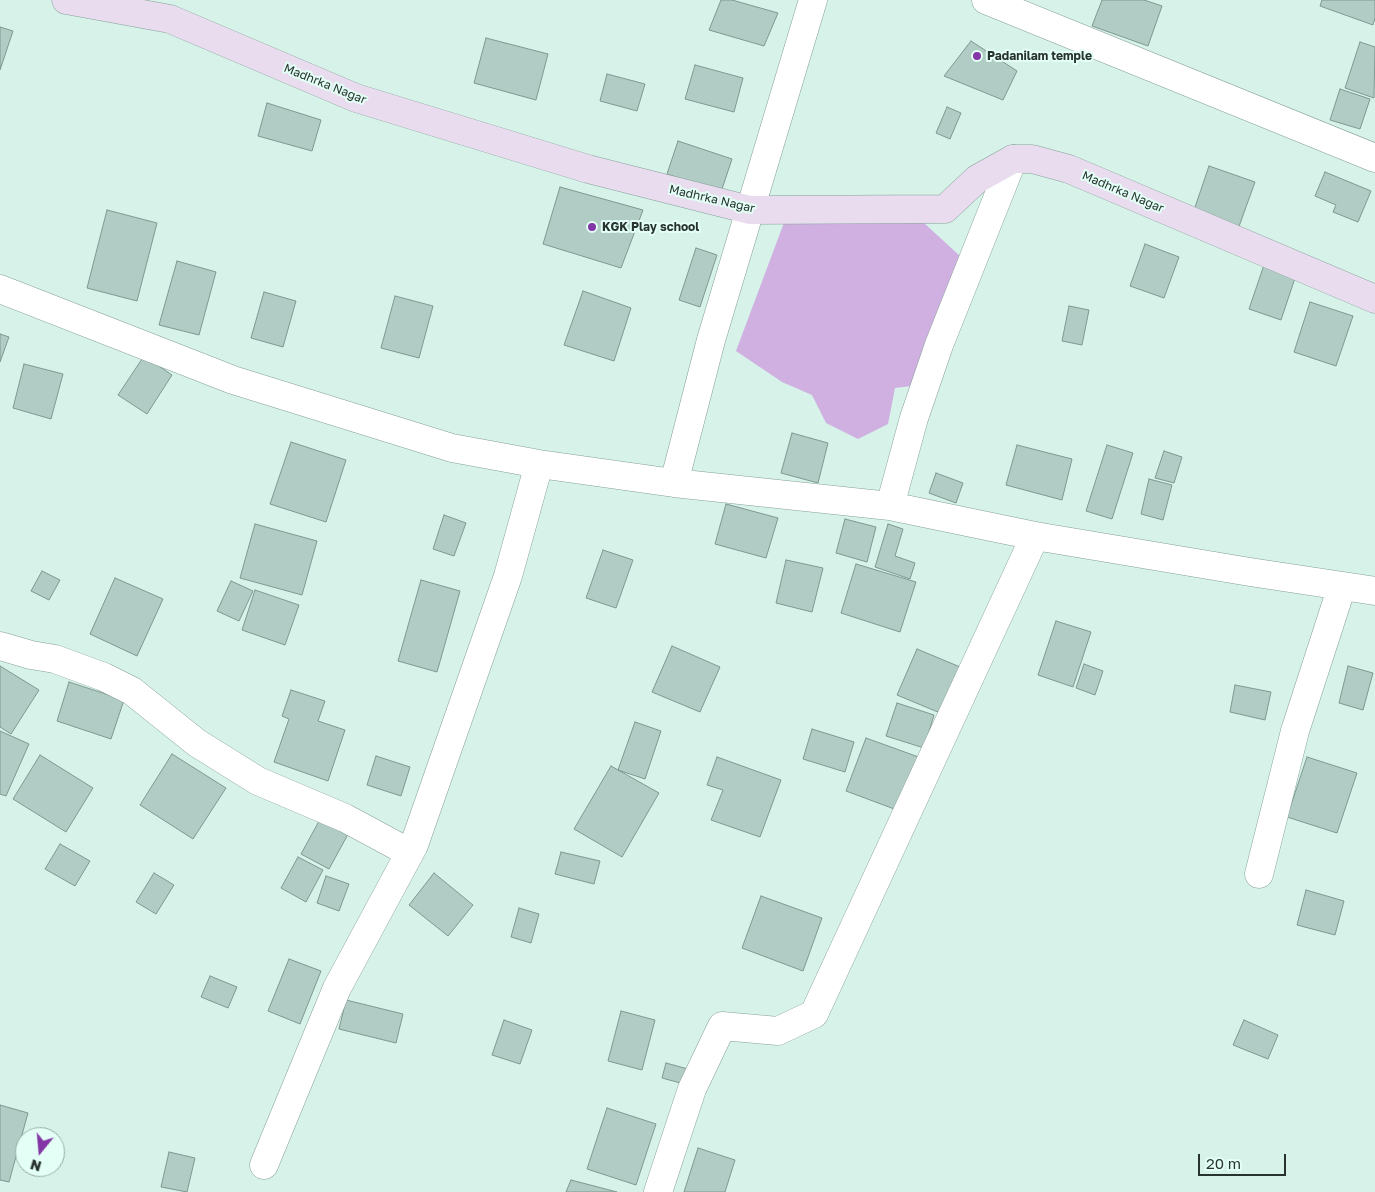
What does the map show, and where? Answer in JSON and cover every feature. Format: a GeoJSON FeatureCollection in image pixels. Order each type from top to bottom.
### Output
{"type":"FeatureCollection","features":[{"type":"Feature","properties":{"kind":"street","name":"Madhrka Nagar"},"geometry":{"type":"LineString","coordinates":[[66,0],[170,19],[356,98],[588,169],[750,210],[945,209],[977,179],[1012,159],[1032,160],[1069,169],[1375,299]]}},
{"type":"Feature","properties":{"kind":"street"},"geometry":{"type":"LineString","coordinates":[[674,483],[711,340],[813,0]]}},
{"type":"Feature","properties":{"kind":"street"},"geometry":{"type":"LineString","coordinates":[[986,0],[1375,158]]}},
{"type":"Feature","properties":{"kind":"street"},"geometry":{"type":"LineString","coordinates":[[890,506],[914,418],[939,345],[1012,159]]}},
{"type":"Feature","properties":{"kind":"street"},"geometry":{"type":"LineString","coordinates":[[0,289],[233,380],[452,448],[539,464],[674,483],[890,506],[1035,536],[1375,591]]}},
{"type":"Feature","properties":{"kind":"street"},"geometry":{"type":"LineString","coordinates":[[264,1166],[337,988],[410,853],[508,576],[539,464]]}},
{"type":"Feature","properties":{"kind":"street"},"geometry":{"type":"LineString","coordinates":[[658,1192],[692,1089],[722,1026],[778,1031],[814,1014],[1035,536]]}},
{"type":"Feature","properties":{"kind":"street"},"geometry":{"type":"LineString","coordinates":[[1259,874],[1295,731],[1342,586]]}},
{"type":"Feature","properties":{"kind":"street"},"geometry":{"type":"LineString","coordinates":[[0,646],[31,655],[55,659],[104,677],[132,691],[197,743],[258,781],[345,818],[410,853]]}},
{"type":"Feature","properties":{"kind":"shaded area"},"geometry":{"type":"Polygon","coordinates":[[[785,220],[924,223],[960,256],[912,386],[895,388],[888,424],[858,439],[826,423],[812,395],[782,382],[736,351],[785,220]]]}},
{"type":"Feature","properties":{"kind":"building"},"geometry":{"type":"Polygon","coordinates":[[[721,0],[732,0],[778,13],[764,46],[709,30],[721,0]]]}},
{"type":"Feature","properties":{"kind":"building"},"geometry":{"type":"Polygon","coordinates":[[[1102,0],[1144,0],[1162,6],[1148,46],[1092,26],[1102,0]]]}},
{"type":"Feature","properties":{"kind":"building"},"geometry":{"type":"Polygon","coordinates":[[[1322,0],[1375,0],[1373,25],[1320,6],[1322,0]]]}},
{"type":"Feature","properties":{"kind":"building"},"geometry":{"type":"Polygon","coordinates":[[[0,27],[13,31],[0,70],[0,27]]]}},
{"type":"Feature","properties":{"kind":"building"},"geometry":{"type":"Polygon","coordinates":[[[486,38],[548,54],[536,100],[474,83],[486,38]]]}},
{"type":"Feature","properties":{"kind":"building","name":"Padanilam temple"},"geometry":{"type":"Polygon","coordinates":[[[971,41],[1017,71],[1003,100],[944,76],[971,41]]]}},
{"type":"Feature","properties":{"kind":"building"},"geometry":{"type":"Polygon","coordinates":[[[1360,42],[1375,47],[1374,98],[1345,88],[1360,42]]]}},
{"type":"Feature","properties":{"kind":"building"},"geometry":{"type":"Polygon","coordinates":[[[695,65],[743,78],[734,112],[685,99],[695,65]]]}},
{"type":"Feature","properties":{"kind":"building"},"geometry":{"type":"Polygon","coordinates":[[[607,74],[645,84],[637,111],[600,101],[607,74]]]}},
{"type":"Feature","properties":{"kind":"building"},"geometry":{"type":"Polygon","coordinates":[[[1340,89],[1370,99],[1360,129],[1330,120],[1340,89]]]}},
{"type":"Feature","properties":{"kind":"building"},"geometry":{"type":"Polygon","coordinates":[[[267,103],[321,120],[312,151],[258,136],[267,103]]]}},
{"type":"Feature","properties":{"kind":"building"},"geometry":{"type":"Polygon","coordinates":[[[947,107],[961,113],[950,139],[936,133],[947,107]]]}},
{"type":"Feature","properties":{"kind":"building"},"geometry":{"type":"Polygon","coordinates":[[[678,141],[732,159],[721,192],[667,174],[678,141]]]}},
{"type":"Feature","properties":{"kind":"building"},"geometry":{"type":"Polygon","coordinates":[[[1209,166],[1255,182],[1237,232],[1192,216],[1209,166]]]}},
{"type":"Feature","properties":{"kind":"building"},"geometry":{"type":"Polygon","coordinates":[[[1325,172],[1371,191],[1358,222],[1333,212],[1336,205],[1315,196],[1325,172]]]}},
{"type":"Feature","properties":{"kind":"building","name":"KGK Play school"},"geometry":{"type":"Polygon","coordinates":[[[560,187],[643,210],[621,268],[543,244],[560,187]]]}},
{"type":"Feature","properties":{"kind":"building"},"geometry":{"type":"Polygon","coordinates":[[[107,210],[157,223],[137,301],[87,288],[107,210]]]}},
{"type":"Feature","properties":{"kind":"building"},"geometry":{"type":"Polygon","coordinates":[[[1145,244],[1179,257],[1164,298],[1130,286],[1145,244]]]}},
{"type":"Feature","properties":{"kind":"building"},"geometry":{"type":"Polygon","coordinates":[[[696,248],[717,255],[700,307],[679,300],[696,248]]]}},
{"type":"Feature","properties":{"kind":"building"},"geometry":{"type":"Polygon","coordinates":[[[177,261],[216,272],[199,335],[159,325],[177,261]]]}},
{"type":"Feature","properties":{"kind":"building"},"geometry":{"type":"Polygon","coordinates":[[[1265,262],[1297,272],[1281,320],[1249,309],[1265,262]]]}},
{"type":"Feature","properties":{"kind":"building"},"geometry":{"type":"Polygon","coordinates":[[[583,291],[631,308],[614,361],[564,345],[583,291]]]}},
{"type":"Feature","properties":{"kind":"building"},"geometry":{"type":"Polygon","coordinates":[[[264,292],[296,301],[283,347],[251,338],[264,292]]]}},
{"type":"Feature","properties":{"kind":"building"},"geometry":{"type":"Polygon","coordinates":[[[395,296],[433,306],[419,358],[381,348],[395,296]]]}},
{"type":"Feature","properties":{"kind":"building"},"geometry":{"type":"Polygon","coordinates":[[[1310,302],[1353,316],[1336,366],[1294,352],[1310,302]]]}},
{"type":"Feature","properties":{"kind":"building"},"geometry":{"type":"Polygon","coordinates":[[[1069,306],[1089,310],[1082,345],[1062,341],[1069,306]]]}},
{"type":"Feature","properties":{"kind":"building"},"geometry":{"type":"Polygon","coordinates":[[[0,334],[9,337],[0,362],[0,334]]]}},
{"type":"Feature","properties":{"kind":"building"},"geometry":{"type":"Polygon","coordinates":[[[144,356],[172,375],[147,414],[118,395],[144,356]]]}},
{"type":"Feature","properties":{"kind":"building"},"geometry":{"type":"Polygon","coordinates":[[[24,364],[63,374],[51,419],[13,408],[24,364]]]}},
{"type":"Feature","properties":{"kind":"building"},"geometry":{"type":"Polygon","coordinates":[[[792,433],[828,443],[818,483],[781,473],[792,433]]]}},
{"type":"Feature","properties":{"kind":"building"},"geometry":{"type":"Polygon","coordinates":[[[291,442],[346,460],[326,522],[270,504],[291,442]]]}},
{"type":"Feature","properties":{"kind":"building"},"geometry":{"type":"Polygon","coordinates":[[[1017,445],[1072,459],[1062,500],[1006,485],[1017,445]]]}},
{"type":"Feature","properties":{"kind":"building"},"geometry":{"type":"Polygon","coordinates":[[[1107,445],[1133,453],[1112,519],[1086,511],[1107,445]]]}},
{"type":"Feature","properties":{"kind":"building"},"geometry":{"type":"Polygon","coordinates":[[[1164,451],[1182,457],[1174,483],[1155,478],[1164,451]]]}},
{"type":"Feature","properties":{"kind":"building"},"geometry":{"type":"Polygon","coordinates":[[[936,473],[963,483],[956,503],[929,493],[936,473]]]}},
{"type":"Feature","properties":{"kind":"building"},"geometry":{"type":"Polygon","coordinates":[[[1149,479],[1172,485],[1163,520],[1141,514],[1149,479]]]}},
{"type":"Feature","properties":{"kind":"building"},"geometry":{"type":"Polygon","coordinates":[[[726,504],[778,518],[766,558],[715,544],[726,504]]]}},
{"type":"Feature","properties":{"kind":"building"},"geometry":{"type":"Polygon","coordinates":[[[444,515],[466,523],[454,556],[433,549],[444,515]]]}},
{"type":"Feature","properties":{"kind":"building"},"geometry":{"type":"Polygon","coordinates":[[[845,519],[876,527],[867,562],[836,553],[845,519]]]}},
{"type":"Feature","properties":{"kind":"building"},"geometry":{"type":"Polygon","coordinates":[[[255,524],[317,541],[302,595],[240,578],[255,524]]]}},
{"type":"Feature","properties":{"kind":"building"},"geometry":{"type":"Polygon","coordinates":[[[888,524],[903,529],[895,556],[915,563],[910,579],[875,567],[888,524]]]}},
{"type":"Feature","properties":{"kind":"building"},"geometry":{"type":"Polygon","coordinates":[[[603,550],[633,560],[616,608],[586,598],[603,550]]]}},
{"type":"Feature","properties":{"kind":"building"},"geometry":{"type":"Polygon","coordinates":[[[786,560],[823,568],[812,612],[776,603],[786,560]]]}},
{"type":"Feature","properties":{"kind":"building"},"geometry":{"type":"Polygon","coordinates":[[[856,564],[916,582],[900,632],[841,613],[856,564]]]}},
{"type":"Feature","properties":{"kind":"building"},"geometry":{"type":"Polygon","coordinates":[[[42,571],[60,580],[49,600],[31,591],[42,571]]]}},
{"type":"Feature","properties":{"kind":"building"},"geometry":{"type":"Polygon","coordinates":[[[115,578],[163,599],[137,656],[90,634],[115,578]]]}},
{"type":"Feature","properties":{"kind":"building"},"geometry":{"type":"Polygon","coordinates":[[[421,580],[460,591],[437,672],[398,661],[421,580]]]}},
{"type":"Feature","properties":{"kind":"building"},"geometry":{"type":"Polygon","coordinates":[[[231,581],[253,591],[239,621],[217,611],[231,581]]]}},
{"type":"Feature","properties":{"kind":"building"},"geometry":{"type":"Polygon","coordinates":[[[255,590],[299,605],[285,645],[242,630],[255,590]]]}},
{"type":"Feature","properties":{"kind":"building"},"geometry":{"type":"Polygon","coordinates":[[[1056,621],[1091,632],[1073,687],[1038,675],[1056,621]]]}},
{"type":"Feature","properties":{"kind":"building"},"geometry":{"type":"Polygon","coordinates":[[[672,646],[720,667],[700,712],[652,692],[672,646]]]}},
{"type":"Feature","properties":{"kind":"building"},"geometry":{"type":"Polygon","coordinates":[[[917,649],[965,669],[945,715],[897,695],[917,649]]]}},
{"type":"Feature","properties":{"kind":"building"},"geometry":{"type":"Polygon","coordinates":[[[1084,664],[1103,671],[1095,695],[1076,688],[1084,664]]]}},
{"type":"Feature","properties":{"kind":"building"},"geometry":{"type":"Polygon","coordinates":[[[0,666],[39,690],[11,734],[0,727],[0,666]]]}},
{"type":"Feature","properties":{"kind":"building"},"geometry":{"type":"Polygon","coordinates":[[[1348,666],[1373,673],[1363,710],[1339,703],[1348,666]]]}},
{"type":"Feature","properties":{"kind":"building"},"geometry":{"type":"Polygon","coordinates":[[[69,682],[124,700],[111,739],[57,721],[69,682]]]}},
{"type":"Feature","properties":{"kind":"building"},"geometry":{"type":"Polygon","coordinates":[[[1235,685],[1271,692],[1265,720],[1230,712],[1235,685]]]}},
{"type":"Feature","properties":{"kind":"building"},"geometry":{"type":"Polygon","coordinates":[[[291,690],[325,701],[318,721],[345,730],[328,781],[274,762],[289,719],[282,716],[291,690]]]}},
{"type":"Feature","properties":{"kind":"building"},"geometry":{"type":"Polygon","coordinates":[[[897,703],[934,715],[924,748],[886,736],[897,703]]]}},
{"type":"Feature","properties":{"kind":"building"},"geometry":{"type":"Polygon","coordinates":[[[635,722],[661,731],[645,779],[618,770],[635,722]]]}},
{"type":"Feature","properties":{"kind":"building"},"geometry":{"type":"Polygon","coordinates":[[[812,729],[854,742],[845,772],[803,759],[812,729]]]}},
{"type":"Feature","properties":{"kind":"building"},"geometry":{"type":"Polygon","coordinates":[[[0,731],[29,744],[6,796],[0,794],[0,731]]]}},
{"type":"Feature","properties":{"kind":"building"},"geometry":{"type":"Polygon","coordinates":[[[866,738],[924,759],[905,813],[846,791],[866,738]]]}},
{"type":"Feature","properties":{"kind":"building"},"geometry":{"type":"Polygon","coordinates":[[[172,754],[226,788],[193,839],[140,805],[172,754]]]}},
{"type":"Feature","properties":{"kind":"building"},"geometry":{"type":"Polygon","coordinates":[[[40,755],[93,788],[66,832],[13,799],[40,755]]]}},
{"type":"Feature","properties":{"kind":"building"},"geometry":{"type":"Polygon","coordinates":[[[376,756],[410,767],[401,796],[367,785],[376,756]]]}},
{"type":"Feature","properties":{"kind":"building"},"geometry":{"type":"Polygon","coordinates":[[[717,757],[781,780],[760,837],[711,820],[723,790],[707,785],[717,757]]]}},
{"type":"Feature","properties":{"kind":"building"},"geometry":{"type":"Polygon","coordinates":[[[1307,757],[1357,773],[1337,833],[1287,817],[1307,757]]]}},
{"type":"Feature","properties":{"kind":"building"},"geometry":{"type":"Polygon","coordinates":[[[611,766],[659,793],[622,857],[574,829],[611,766]]]}},
{"type":"Feature","properties":{"kind":"building"},"geometry":{"type":"Polygon","coordinates":[[[324,812],[352,827],[329,869],[301,854],[324,812]]]}},
{"type":"Feature","properties":{"kind":"building"},"geometry":{"type":"Polygon","coordinates":[[[60,844],[90,861],[75,886],[45,869],[60,844]]]}},
{"type":"Feature","properties":{"kind":"building"},"geometry":{"type":"Polygon","coordinates":[[[561,852],[600,861],[594,884],[555,874],[561,852]]]}},
{"type":"Feature","properties":{"kind":"building"},"geometry":{"type":"Polygon","coordinates":[[[298,857],[323,870],[306,902],[281,888],[298,857]]]}},
{"type":"Feature","properties":{"kind":"building"},"geometry":{"type":"Polygon","coordinates":[[[154,873],[174,885],[156,914],[136,902],[154,873]]]}},
{"type":"Feature","properties":{"kind":"building"},"geometry":{"type":"Polygon","coordinates":[[[434,873],[473,905],[448,936],[409,905],[434,873]]]}},
{"type":"Feature","properties":{"kind":"building"},"geometry":{"type":"Polygon","coordinates":[[[326,876],[349,884],[339,911],[317,903],[326,876]]]}},
{"type":"Feature","properties":{"kind":"building"},"geometry":{"type":"Polygon","coordinates":[[[1306,890],[1344,901],[1335,935],[1297,925],[1306,890]]]}},
{"type":"Feature","properties":{"kind":"building"},"geometry":{"type":"Polygon","coordinates":[[[761,896],[822,918],[803,971],[742,948],[761,896]]]}},
{"type":"Feature","properties":{"kind":"building"},"geometry":{"type":"Polygon","coordinates":[[[519,908],[539,914],[531,943],[511,937],[519,908]]]}},
{"type":"Feature","properties":{"kind":"building"},"geometry":{"type":"Polygon","coordinates":[[[289,959],[321,971],[300,1024],[268,1011],[289,959]]]}},
{"type":"Feature","properties":{"kind":"building"},"geometry":{"type":"Polygon","coordinates":[[[210,976],[237,987],[228,1008],[201,997],[210,976]]]}},
{"type":"Feature","properties":{"kind":"building"},"geometry":{"type":"Polygon","coordinates":[[[346,1000],[403,1014],[396,1043],[339,1029],[346,1000]]]}},
{"type":"Feature","properties":{"kind":"building"},"geometry":{"type":"Polygon","coordinates":[[[621,1011],[655,1020],[642,1070],[608,1061],[621,1011]]]}},
{"type":"Feature","properties":{"kind":"building"},"geometry":{"type":"Polygon","coordinates":[[[504,1020],[532,1030],[520,1064],[492,1055],[504,1020]]]}},
{"type":"Feature","properties":{"kind":"building"},"geometry":{"type":"Polygon","coordinates":[[[1244,1020],[1278,1035],[1268,1059],[1233,1045],[1244,1020]]]}},
{"type":"Feature","properties":{"kind":"building"},"geometry":{"type":"Polygon","coordinates":[[[666,1063],[688,1069],[684,1084],[662,1078],[666,1063]]]}},
{"type":"Feature","properties":{"kind":"building"},"geometry":{"type":"Polygon","coordinates":[[[0,1105],[28,1113],[24,1127],[15,1127],[15,1160],[9,1182],[0,1180],[0,1105]]]}},
{"type":"Feature","properties":{"kind":"building"},"geometry":{"type":"Polygon","coordinates":[[[607,1108],[656,1124],[636,1185],[587,1169],[607,1108]]]}},
{"type":"Feature","properties":{"kind":"building"},"geometry":{"type":"Polygon","coordinates":[[[698,1148],[735,1160],[725,1192],[684,1192],[698,1148]]]}},
{"type":"Feature","properties":{"kind":"building"},"geometry":{"type":"Polygon","coordinates":[[[169,1152],[195,1158],[187,1192],[161,1187],[169,1152]]]}},
{"type":"Feature","properties":{"kind":"building"},"geometry":{"type":"Polygon","coordinates":[[[571,1180],[617,1192],[566,1192],[571,1180]]]}},
{"type":"Feature","properties":{"kind":"place","name":"Padanilam temple"},"geometry":{"type":"Point","coordinates":[977,56]}},
{"type":"Feature","properties":{"kind":"place","name":"KGK Play school"},"geometry":{"type":"Point","coordinates":[592,227]}}]}
